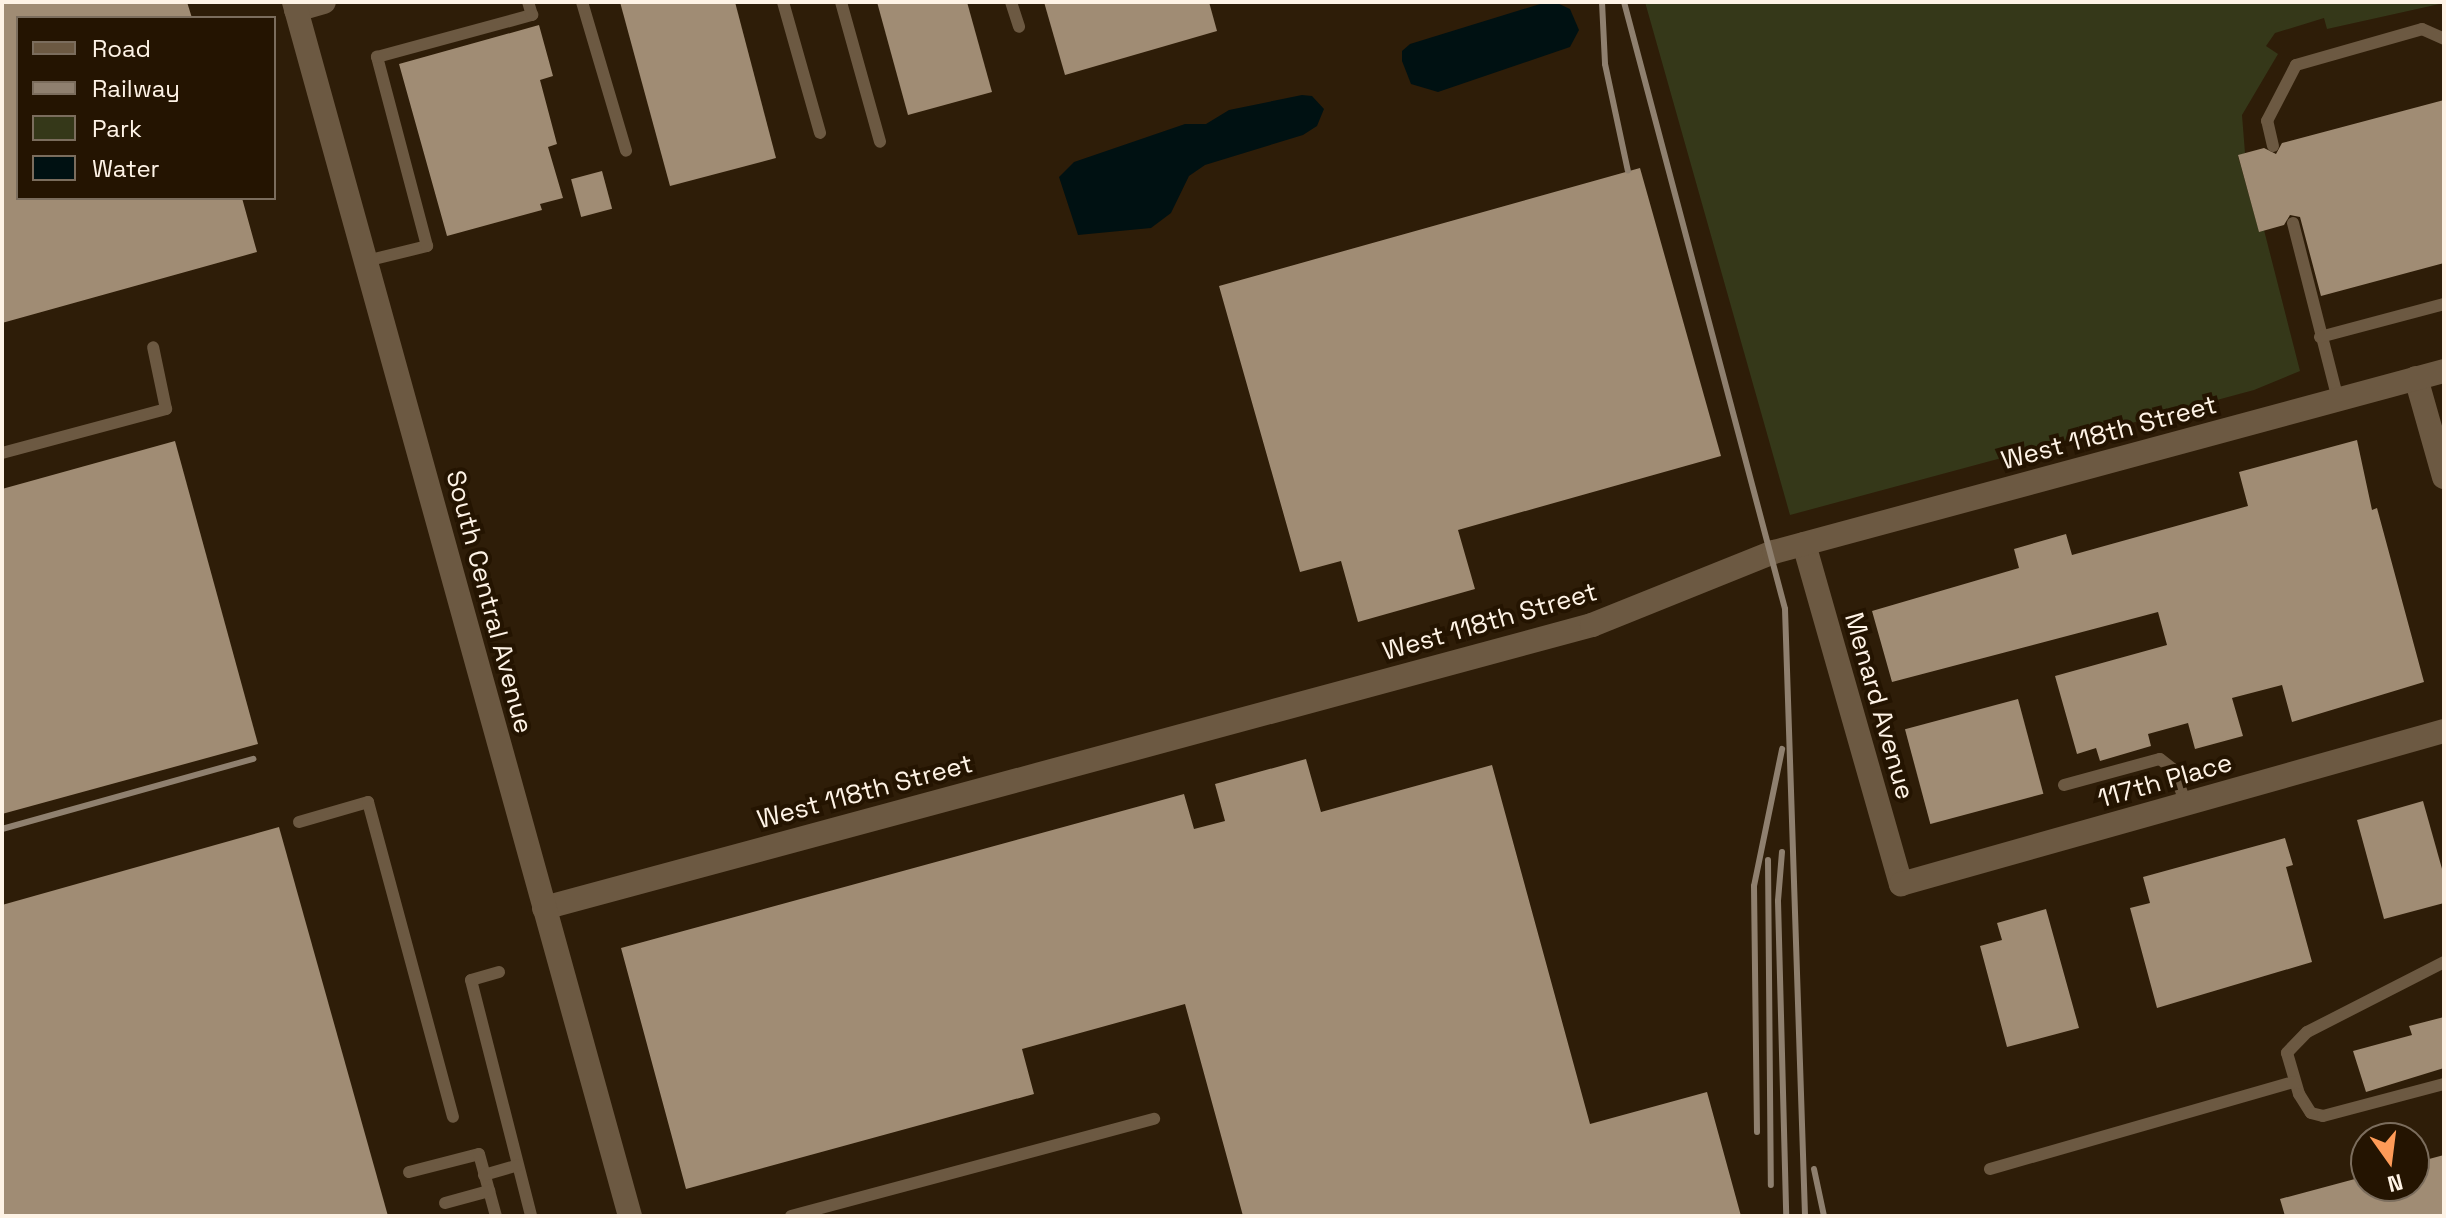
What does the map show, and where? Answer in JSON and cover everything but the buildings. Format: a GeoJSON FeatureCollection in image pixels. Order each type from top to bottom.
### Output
{"type":"FeatureCollection","features":[{"type":"Feature","properties":{"kind":"street"},"geometry":{"type":"LineString","coordinates":[[295,6],[324,2]]}},
{"type":"Feature","properties":{"kind":"street","name":"South Central Avenue"},"geometry":{"type":"LineString","coordinates":[[295,6],[630,1216]]}},
{"type":"Feature","properties":{"kind":"street","name":"West 118th Street"},"geometry":{"type":"LineString","coordinates":[[544,908],[1592,625],[1804,544],[2444,371]]}},
{"type":"Feature","properties":{"kind":"street"},"geometry":{"type":"LineString","coordinates":[[2416,378],[2444,477]]}},
{"type":"Feature","properties":{"kind":"street","name":"Menard Avenue"},"geometry":{"type":"LineString","coordinates":[[1804,544],[1901,884]]}},
{"type":"Feature","properties":{"kind":"street","name":"117th Place"},"geometry":{"type":"LineString","coordinates":[[1901,884],[2444,731]]}},
{"type":"Feature","properties":{"kind":"lane"},"geometry":{"type":"LineString","coordinates":[[366,261],[427,246],[377,57],[532,15],[528,2]]}},
{"type":"Feature","properties":{"kind":"lane"},"geometry":{"type":"LineString","coordinates":[[582,2],[626,151]]}},
{"type":"Feature","properties":{"kind":"lane"},"geometry":{"type":"LineString","coordinates":[[783,2],[820,133]]}},
{"type":"Feature","properties":{"kind":"lane"},"geometry":{"type":"LineString","coordinates":[[841,2],[880,142]]}},
{"type":"Feature","properties":{"kind":"lane"},"geometry":{"type":"LineString","coordinates":[[1011,2],[1019,27]]}},
{"type":"Feature","properties":{"kind":"lane"},"geometry":{"type":"LineString","coordinates":[[2273,146],[2267,121],[2296,65],[2422,29],[2444,39]]}},
{"type":"Feature","properties":{"kind":"lane"},"geometry":{"type":"LineString","coordinates":[[2293,223],[2338,400]]}},
{"type":"Feature","properties":{"kind":"lane"},"geometry":{"type":"LineString","coordinates":[[2320,337],[2444,304]]}},
{"type":"Feature","properties":{"kind":"lane"},"geometry":{"type":"LineString","coordinates":[[2,453],[166,409],[153,347]]}},
{"type":"Feature","properties":{"kind":"lane"},"geometry":{"type":"LineString","coordinates":[[2064,785],[2160,759],[2174,770],[2186,804]]}},
{"type":"Feature","properties":{"kind":"lane"},"geometry":{"type":"LineString","coordinates":[[299,822],[368,802],[453,1117]]}},
{"type":"Feature","properties":{"kind":"lane"},"geometry":{"type":"LineString","coordinates":[[2444,962],[2307,1032],[2287,1053],[2294,1082],[2311,1113],[2323,1116],[2444,1084]]}},
{"type":"Feature","properties":{"kind":"lane"},"geometry":{"type":"LineString","coordinates":[[499,972],[471,980],[531,1216]]}},
{"type":"Feature","properties":{"kind":"lane"},"geometry":{"type":"LineString","coordinates":[[1990,1169],[2294,1082]]}},
{"type":"Feature","properties":{"kind":"lane"},"geometry":{"type":"LineString","coordinates":[[791,1216],[1154,1119]]}},
{"type":"Feature","properties":{"kind":"lane"},"geometry":{"type":"LineString","coordinates":[[409,1172],[479,1154],[496,1216]]}},
{"type":"Feature","properties":{"kind":"lane"},"geometry":{"type":"LineString","coordinates":[[484,1175],[518,1165]]}},
{"type":"Feature","properties":{"kind":"lane"},"geometry":{"type":"LineString","coordinates":[[445,1203],[489,1191]]}},
{"type":"Feature","properties":{"kind":"green space"},"geometry":{"type":"Polygon","coordinates":[[[1645,2],[2444,3],[2327,29],[2324,18],[2275,33],[2266,46],[2278,54],[2242,115],[2245,153],[2238,156],[2259,231],[2264,230],[2300,371],[2254,390],[1790,515],[1645,2]]]}},
{"type":"Feature","properties":{"kind":"water"},"geometry":{"type":"Polygon","coordinates":[[[1555,2],[1570,9],[1579,30],[1570,47],[1438,92],[1411,84],[1402,61],[1402,51],[1410,44],[1555,2]]]}},
{"type":"Feature","properties":{"kind":"water"},"geometry":{"type":"Polygon","coordinates":[[[1302,95],[1312,96],[1324,109],[1317,126],[1303,135],[1205,165],[1189,176],[1171,213],[1151,228],[1078,235],[1059,177],[1074,162],[1185,124],[1206,124],[1229,110],[1302,95]]]}},
{"type":"Feature","properties":{"kind":"railway"},"geometry":{"type":"LineString","coordinates":[[1602,2],[1605,64],[1628,171]]}},
{"type":"Feature","properties":{"kind":"railway"},"geometry":{"type":"LineString","coordinates":[[1624,2],[1785,609],[1805,1216]]}},
{"type":"Feature","properties":{"kind":"railway"},"geometry":{"type":"LineString","coordinates":[[1757,1132],[1754,886],[1782,749]]}},
{"type":"Feature","properties":{"kind":"railway"},"geometry":{"type":"LineString","coordinates":[[2,829],[253,759]]}},
{"type":"Feature","properties":{"kind":"railway"},"geometry":{"type":"LineString","coordinates":[[1782,852],[1778,901],[1786,1216]]}},
{"type":"Feature","properties":{"kind":"railway"},"geometry":{"type":"LineString","coordinates":[[1768,860],[1771,1185]]}},
{"type":"Feature","properties":{"kind":"railway"},"geometry":{"type":"LineString","coordinates":[[1814,1169],[1824,1216]]}}]}
